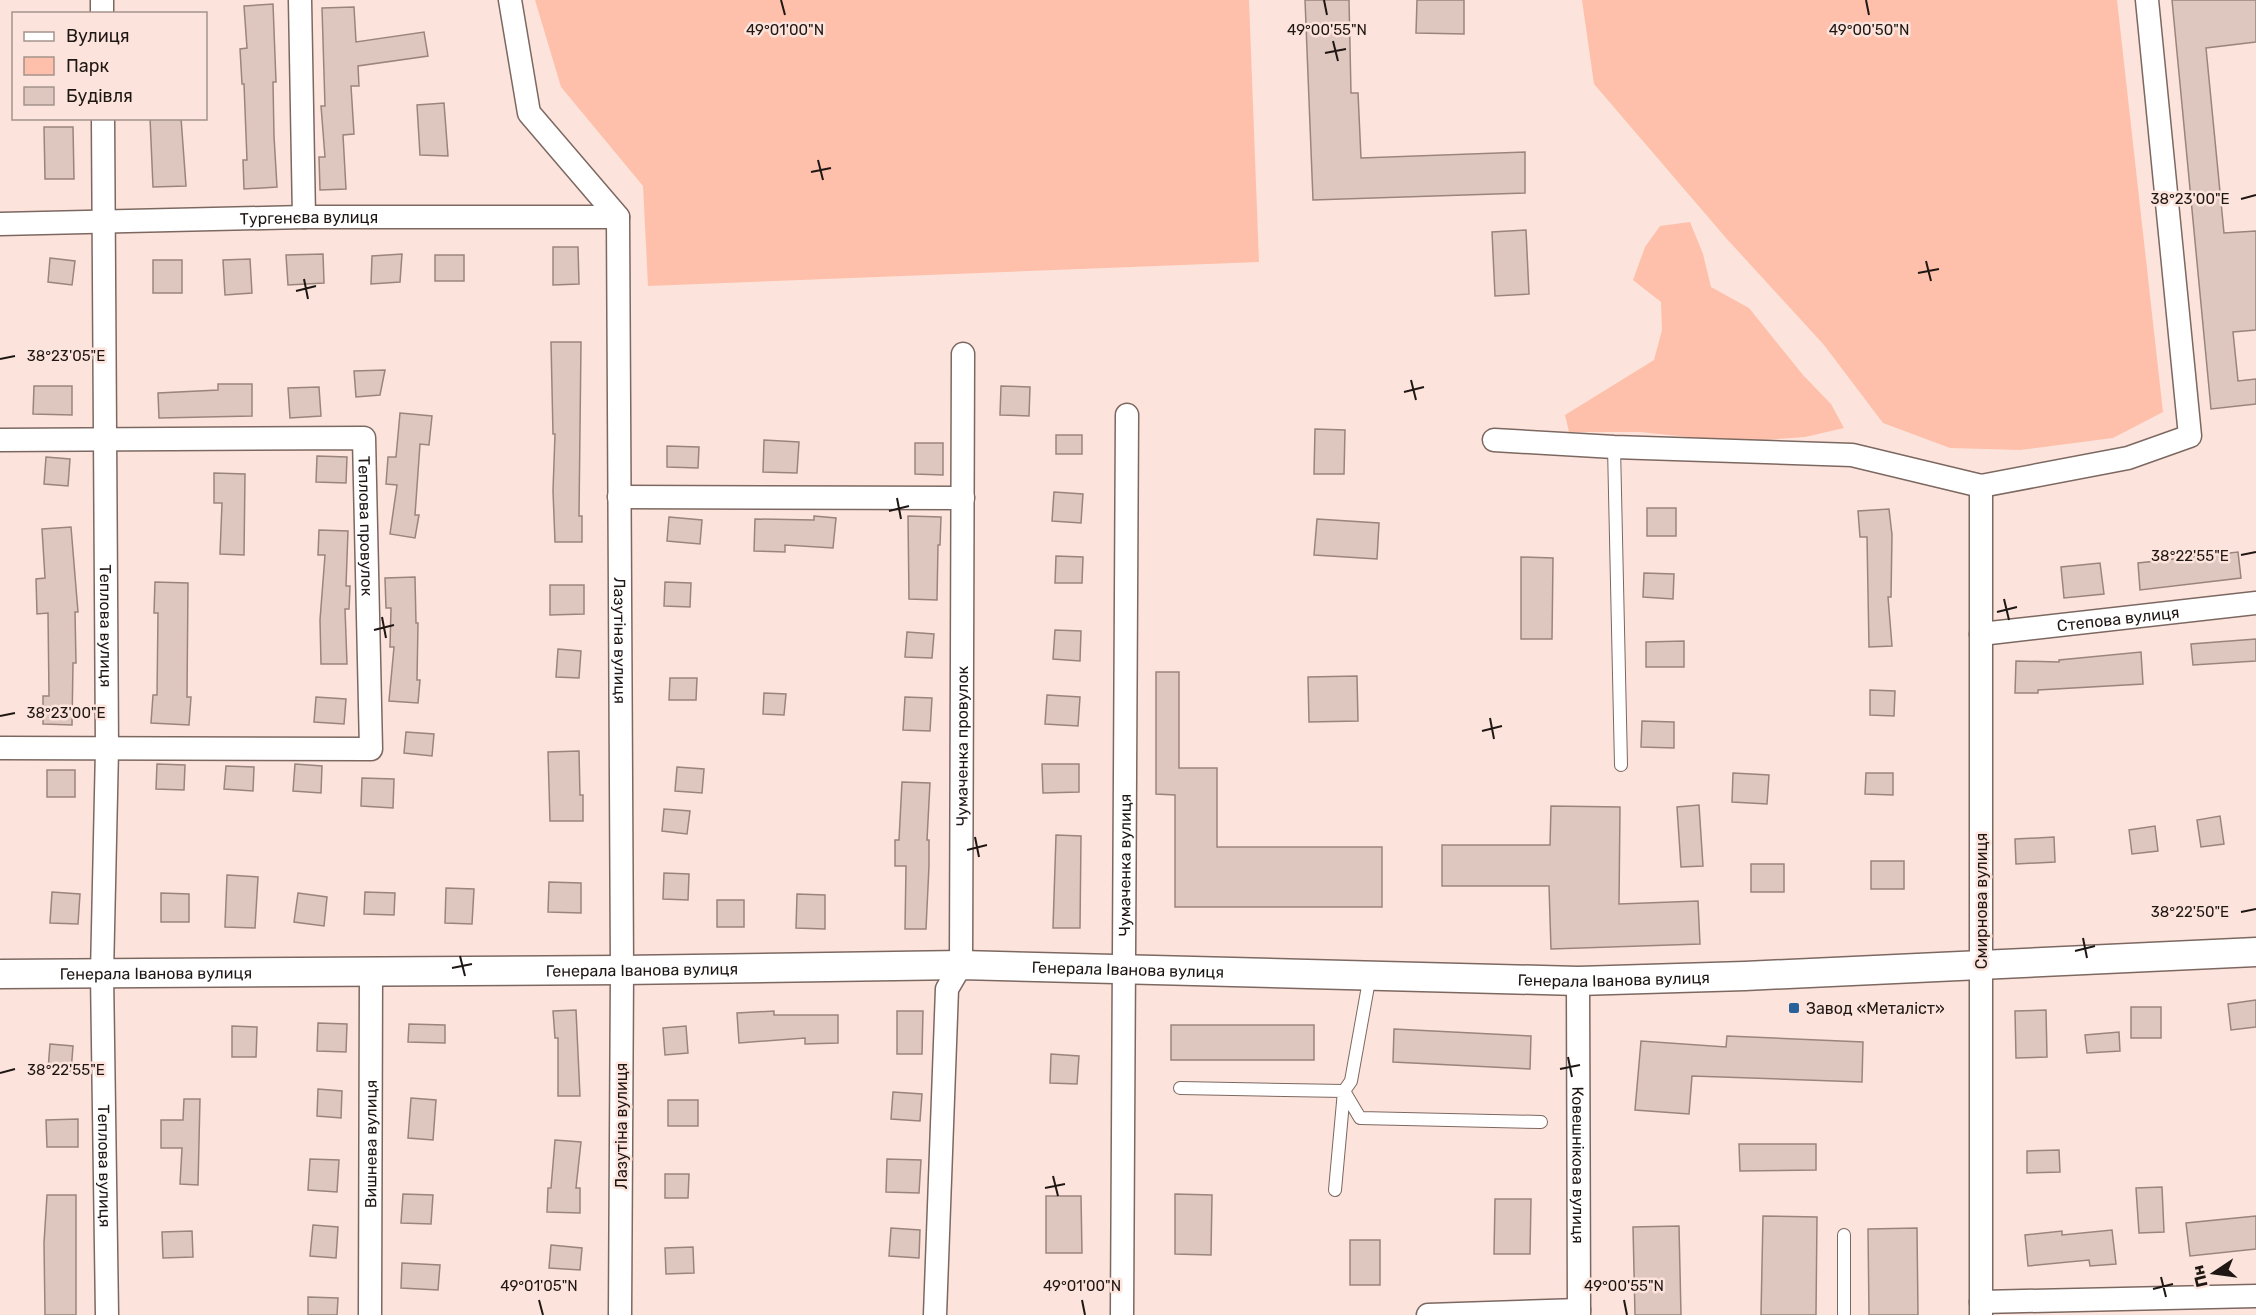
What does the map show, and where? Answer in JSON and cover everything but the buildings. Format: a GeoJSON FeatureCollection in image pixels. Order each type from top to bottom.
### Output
{"type":"FeatureCollection","features":[{"type":"Feature","properties":{"kind":"street"},"geometry":{"type":"LineString","coordinates":[[300,0],[304,217]]}},
{"type":"Feature","properties":{"kind":"street"},"geometry":{"type":"LineString","coordinates":[[510,0],[529,113],[618,217]]}},
{"type":"Feature","properties":{"kind":"street"},"geometry":{"type":"LineString","coordinates":[[1494,440],[1614,447],[1852,455],[1981,486],[2128,458],[2190,436],[2147,0]]}},
{"type":"Feature","properties":{"kind":"street","name":"Теплова вулиця"},"geometry":{"type":"LineString","coordinates":[[103,120],[106,749],[102,974],[107,1315]]}},
{"type":"Feature","properties":{"kind":"street","name":"Тургенєва вулиця"},"geometry":{"type":"LineString","coordinates":[[0,224],[304,217],[618,217]]}},
{"type":"Feature","properties":{"kind":"street","name":"Лазутіна вулиця"},"geometry":{"type":"LineString","coordinates":[[618,217],[622,970],[620,1315]]}},
{"type":"Feature","properties":{"kind":"street","name":"Чумаченка провулок"},"geometry":{"type":"LineString","coordinates":[[935,1315],[947,989],[961,965],[963,354]]}},
{"type":"Feature","properties":{"kind":"street","name":"Чумаченка вулиця"},"geometry":{"type":"LineString","coordinates":[[1122,1315],[1127,415]]}},
{"type":"Feature","properties":{"kind":"street","name":"Теплова провулок"},"geometry":{"type":"LineString","coordinates":[[0,441],[364,438],[370,749],[0,748]]}},
{"type":"Feature","properties":{"kind":"street","name":"Смирнова вулиця"},"geometry":{"type":"LineString","coordinates":[[1981,486],[1981,1309]]}},
{"type":"Feature","properties":{"kind":"street"},"geometry":{"type":"LineString","coordinates":[[619,497],[963,498]]}},
{"type":"Feature","properties":{"kind":"street","name":"Степова вулиця"},"geometry":{"type":"LineString","coordinates":[[1981,634],[2256,603]]}},
{"type":"Feature","properties":{"kind":"street","name":"Генерала Іванова вулиця"},"geometry":{"type":"LineString","coordinates":[[0,974],[622,970],[961,965],[1578,981],[1745,976],[2256,952]]}},
{"type":"Feature","properties":{"kind":"street","name":"Вишнева вулиця"},"geometry":{"type":"LineString","coordinates":[[370,1315],[371,972]]}},
{"type":"Feature","properties":{"kind":"street","name":"Ковешнікова вулиця"},"geometry":{"type":"LineString","coordinates":[[1578,981],[1579,1313]]}},
{"type":"Feature","properties":{"kind":"street"},"geometry":{"type":"LineString","coordinates":[[1981,1309],[2256,1296]]}},
{"type":"Feature","properties":{"kind":"street"},"geometry":{"type":"LineString","coordinates":[[1428,1315],[1579,1313]]}},
{"type":"Feature","properties":{"kind":"lane"},"geometry":{"type":"LineString","coordinates":[[1614,447],[1621,765]]}},
{"type":"Feature","properties":{"kind":"lane"},"geometry":{"type":"LineString","coordinates":[[1335,1190],[1344,1090],[1351,1081],[1370,975]]}},
{"type":"Feature","properties":{"kind":"lane"},"geometry":{"type":"LineString","coordinates":[[1180,1088],[1344,1090]]}},
{"type":"Feature","properties":{"kind":"lane"},"geometry":{"type":"LineString","coordinates":[[1344,1090],[1360,1118],[1540,1122]]}},
{"type":"Feature","properties":{"kind":"lane"},"geometry":{"type":"LineString","coordinates":[[1844,1235],[1844,1315]]}},
{"type":"Feature","properties":{"kind":"green space"},"geometry":{"type":"Polygon","coordinates":[[[535,0],[1249,0],[1259,262],[648,286],[643,186],[561,87],[535,0]]]}},
{"type":"Feature","properties":{"kind":"green space"},"geometry":{"type":"Polygon","coordinates":[[[1582,0],[2117,0],[2163,412],[2113,438],[2020,450],[1950,448],[1883,423],[1824,345],[1726,238],[1594,84],[1582,0]]]}},
{"type":"Feature","properties":{"kind":"green space"},"geometry":{"type":"Polygon","coordinates":[[[1690,222],[1703,254],[1711,287],[1749,308],[1803,375],[1831,404],[1844,428],[1805,437],[1737,442],[1640,432],[1569,432],[1565,415],[1654,360],[1662,330],[1661,302],[1633,280],[1645,247],[1660,226],[1690,222]]]}},
{"type":"Feature","properties":{"kind":"place","name":"Завод «Металіст»"},"geometry":{"type":"Point","coordinates":[1794,1008]}}]}
